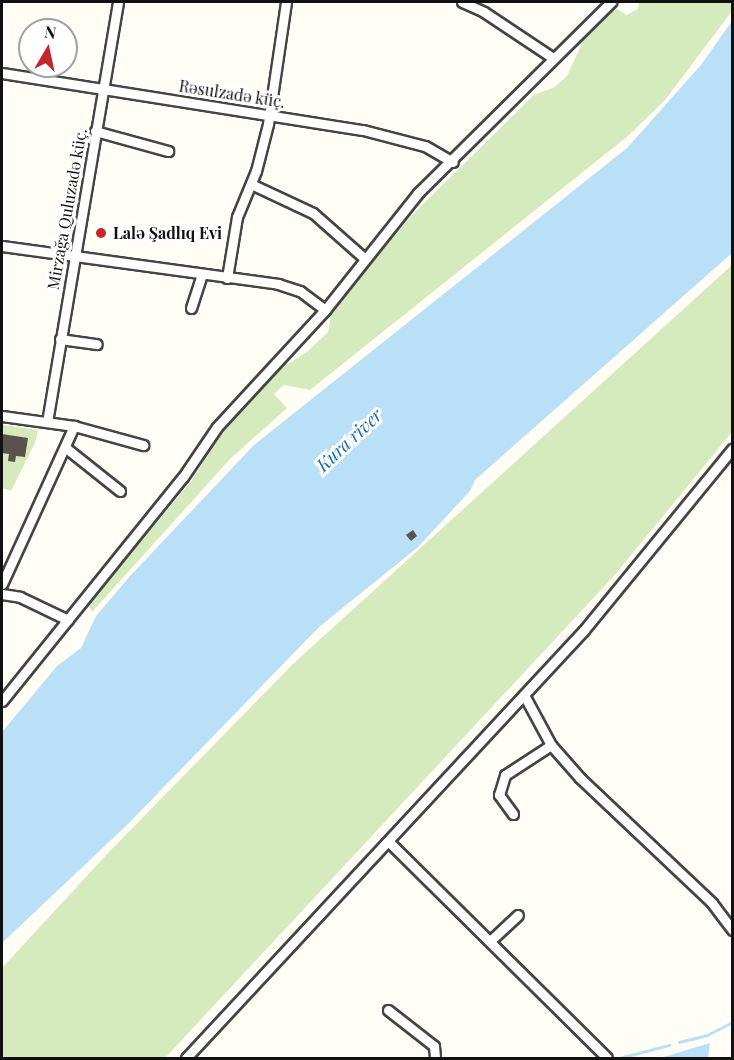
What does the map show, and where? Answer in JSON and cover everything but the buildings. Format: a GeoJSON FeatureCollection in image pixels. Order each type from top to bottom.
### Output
{"type":"FeatureCollection","features":[{"type":"Feature","properties":{"kind":"street","name":"Mirzağa Quluzadə küç."},"geometry":{"type":"LineString","coordinates":[[48,422],[73,255],[118,2]]}},
{"type":"Feature","properties":{"kind":"street"},"geometry":{"type":"LineString","coordinates":[[227,278],[237,217],[251,184],[269,114],[286,2]]}},
{"type":"Feature","properties":{"kind":"street"},"geometry":{"type":"LineString","coordinates":[[462,2],[481,5],[553,58]]}},
{"type":"Feature","properties":{"kind":"street"},"geometry":{"type":"LineString","coordinates":[[2,701],[183,477],[221,422],[325,310],[418,193],[453,162],[553,58],[611,2]]}},
{"type":"Feature","properties":{"kind":"street","name":"Rəsulzadə küç."},"geometry":{"type":"LineString","coordinates":[[2,73],[269,114],[399,139],[438,151],[453,162]]}},
{"type":"Feature","properties":{"kind":"street"},"geometry":{"type":"LineString","coordinates":[[95,131],[168,151]]}},
{"type":"Feature","properties":{"kind":"street"},"geometry":{"type":"LineString","coordinates":[[251,184],[313,213],[365,260]]}},
{"type":"Feature","properties":{"kind":"street"},"geometry":{"type":"LineString","coordinates":[[2,246],[288,286],[325,310]]}},
{"type":"Feature","properties":{"kind":"street"},"geometry":{"type":"LineString","coordinates":[[191,308],[202,275]]}},
{"type":"Feature","properties":{"kind":"street"},"geometry":{"type":"LineString","coordinates":[[60,339],[97,344]]}},
{"type":"Feature","properties":{"kind":"street"},"geometry":{"type":"LineString","coordinates":[[2,416],[74,426],[143,445]]}},
{"type":"Feature","properties":{"kind":"street"},"geometry":{"type":"LineString","coordinates":[[2,585],[74,426]]}},
{"type":"Feature","properties":{"kind":"street"},"geometry":{"type":"LineString","coordinates":[[66,448],[120,490]]}},
{"type":"Feature","properties":{"kind":"street"},"geometry":{"type":"LineString","coordinates":[[186,1059],[390,843],[584,630],[732,449]]}},
{"type":"Feature","properties":{"kind":"street"},"geometry":{"type":"LineString","coordinates":[[2,594],[20,597],[68,620]]}},
{"type":"Feature","properties":{"kind":"street"},"geometry":{"type":"LineString","coordinates":[[524,695],[551,744],[597,796],[712,903],[732,930]]}},
{"type":"Feature","properties":{"kind":"street"},"geometry":{"type":"LineString","coordinates":[[513,813],[498,795],[505,775],[551,744]]}},
{"type":"Feature","properties":{"kind":"street"},"geometry":{"type":"LineString","coordinates":[[390,843],[607,1059]]}},
{"type":"Feature","properties":{"kind":"street"},"geometry":{"type":"LineString","coordinates":[[490,941],[518,915]]}},
{"type":"Feature","properties":{"kind":"street"},"geometry":{"type":"LineString","coordinates":[[388,1010],[410,1024],[434,1046],[435,1059]]}},
{"type":"Feature","properties":{"kind":"green space"},"geometry":{"type":"Polygon","coordinates":[[[639,2],[732,2],[732,11],[665,100],[628,136],[310,390],[284,385],[274,394],[287,408],[231,458],[92,612],[88,605],[193,479],[219,436],[280,369],[307,352],[328,332],[332,311],[411,216],[534,95],[555,87],[567,76],[584,39],[601,19],[615,8],[627,15],[638,9],[639,2]]]}},
{"type":"Feature","properties":{"kind":"green space"},"geometry":{"type":"Polygon","coordinates":[[[732,265],[732,432],[613,577],[165,1058],[2,1058],[2,968],[108,853],[294,663],[732,265]]]}},
{"type":"Feature","properties":{"kind":"green space"},"geometry":{"type":"Polygon","coordinates":[[[2,425],[38,430],[35,443],[11,491],[2,488],[2,425]]]}},
{"type":"Feature","properties":{"kind":"water","name":"Kura river"},"geometry":{"type":"Polygon","coordinates":[[[732,21],[732,253],[475,480],[470,491],[418,547],[319,627],[128,824],[2,943],[2,732],[57,666],[81,648],[96,616],[131,575],[254,445],[627,148],[701,65],[732,21]]]}},
{"type":"Feature","properties":{"kind":"water"},"geometry":{"type":"Polygon","coordinates":[[[710,1043],[708,1058],[660,1058],[710,1043]]]}},
{"type":"Feature","properties":{"kind":"waterway"},"geometry":{"type":"LineString","coordinates":[[679,1042],[707,1035],[732,1022]]}},
{"type":"Feature","properties":{"kind":"waterway"},"geometry":{"type":"LineString","coordinates":[[619,1058],[669,1045]]}},
{"type":"Feature","properties":{"kind":"place","name":"Lalə Şadlıq Evi"},"geometry":{"type":"Point","coordinates":[101,233]}}]}
